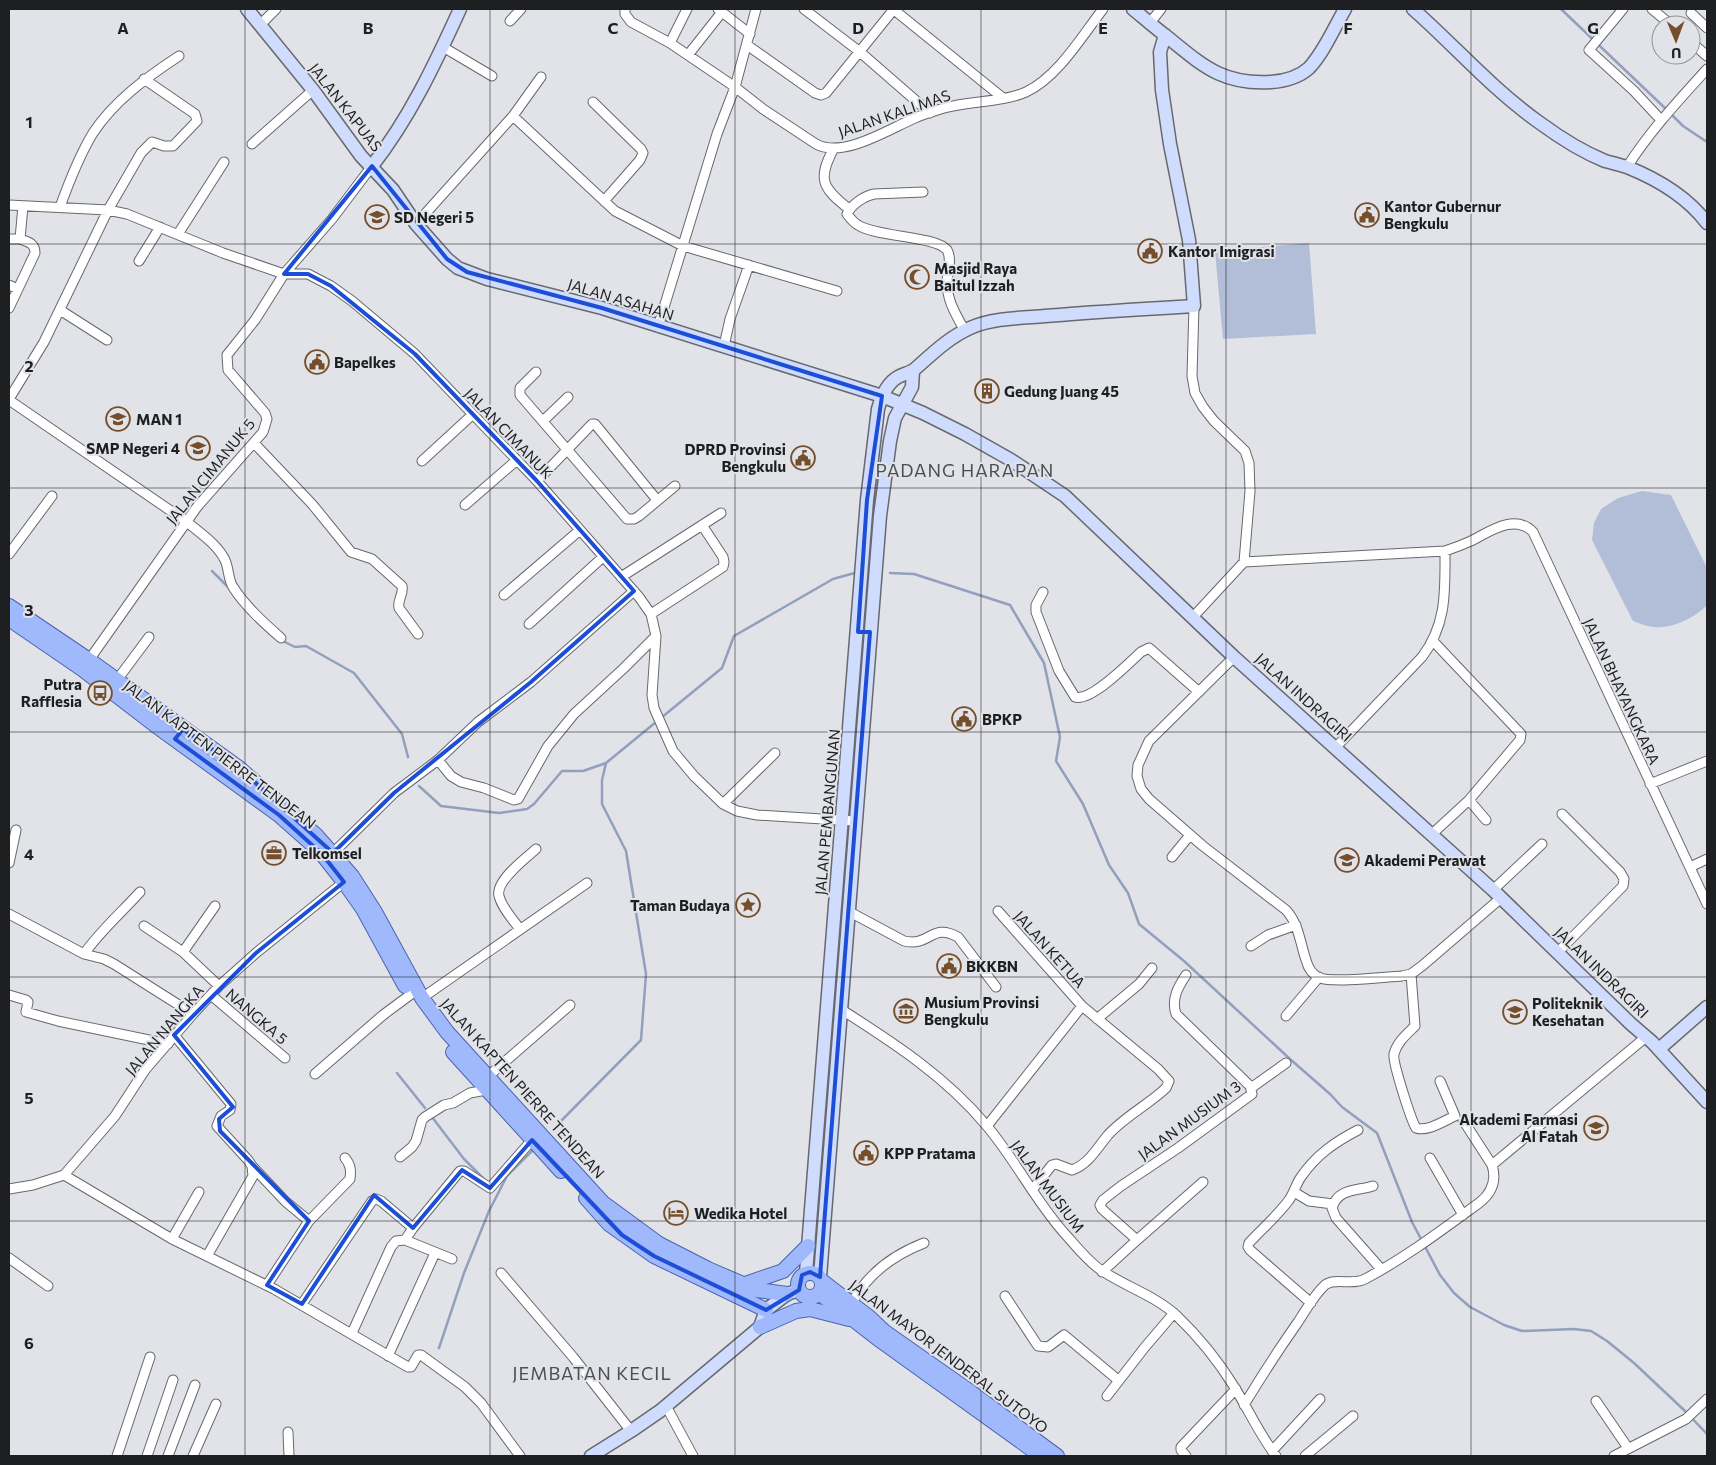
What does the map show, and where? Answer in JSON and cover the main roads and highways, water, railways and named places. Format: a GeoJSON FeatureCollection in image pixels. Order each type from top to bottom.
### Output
{"type":"FeatureCollection","features":[{"type":"Feature","properties":{"kind":"main road"},"geometry":{"type":"LineString","coordinates":[[9,606],[86,665]]}},
{"type":"Feature","properties":{"kind":"main road"},"geometry":{"type":"LineString","coordinates":[[9,619],[86,665]]}},
{"type":"Feature","properties":{"kind":"main road","name":"JALAN KAPTEN PIERRE TENDEAN"},"geometry":{"type":"LineString","coordinates":[[86,665],[116,680],[279,815],[322,854],[362,909],[436,1032],[603,1203],[618,1216],[659,1244],[708,1269],[757,1290],[793,1292]]}},
{"type":"Feature","properties":{"kind":"main road","name":"JALAN KAPTEN PIERRE TENDEAN"},"geometry":{"type":"LineString","coordinates":[[86,665],[179,734],[246,774],[293,814],[333,853],[366,897],[416,997]]}},
{"type":"Feature","properties":{"kind":"main road","name":"JALAN KAPTEN PIERRE TENDEAN"},"geometry":{"type":"LineString","coordinates":[[485,1084],[532,1140],[609,1224],[622,1235],[654,1256],[766,1310]]}},
{"type":"Feature","properties":{"kind":"main road"},"geometry":{"type":"LineString","coordinates":[[745,1284],[783,1271],[808,1246]]}},
{"type":"Feature","properties":{"kind":"main road"},"geometry":{"type":"LineString","coordinates":[[806,1273],[814,1273],[820,1284],[814,1296],[807,1297],[793,1292],[799,1279],[806,1273]]}},
{"type":"Feature","properties":{"kind":"main road","name":"JALAN MAYOR JENDERAL SUTOYO"},"geometry":{"type":"LineString","coordinates":[[820,1284],[852,1303],[885,1332],[1057,1456]]}},
{"type":"Feature","properties":{"kind":"main road","name":"JALAN MAYOR JENDERAL SUTOYO"},"geometry":{"type":"LineString","coordinates":[[820,1284],[854,1320],[1041,1456]]}},
{"type":"Feature","properties":{"kind":"main road"},"geometry":{"type":"LineString","coordinates":[[760,1326],[796,1311],[810,1309],[854,1320]]}},
{"type":"Feature","properties":{"kind":"waterway"},"geometry":{"type":"LineString","coordinates":[[1561,9],[1667,110]]}},
{"type":"Feature","properties":{"kind":"waterway"},"geometry":{"type":"LineString","coordinates":[[1671,114],[1683,126],[1707,142]]}},
{"type":"Feature","properties":{"kind":"waterway"},"geometry":{"type":"LineString","coordinates":[[212,571],[231,590]]}},
{"type":"Feature","properties":{"kind":"waterway"},"geometry":{"type":"LineString","coordinates":[[560,1122],[641,1040],[646,974],[626,851],[602,804],[602,780],[606,763],[722,668],[734,636],[833,579],[858,572]]}},
{"type":"Feature","properties":{"kind":"waterway"},"geometry":{"type":"LineString","coordinates":[[890,573],[914,574],[1010,605],[1044,663],[1060,737],[1056,761],[1083,804],[1109,865],[1128,893],[1139,924],[1184,961],[1342,1107],[1377,1133],[1412,1222],[1440,1275],[1454,1293],[1470,1307],[1504,1325],[1522,1331],[1574,1329],[1591,1331],[1607,1341],[1634,1363],[1707,1434]]}},
{"type":"Feature","properties":{"kind":"waterway"},"geometry":{"type":"LineString","coordinates":[[281,640],[295,647],[306,646],[354,673],[402,734],[408,757]]}},
{"type":"Feature","properties":{"kind":"waterway"},"geometry":{"type":"LineString","coordinates":[[419,786],[441,806],[499,813],[527,809],[534,804],[562,771],[583,771],[606,763]]}},
{"type":"Feature","properties":{"kind":"waterway"},"geometry":{"type":"LineString","coordinates":[[397,1073],[425,1108]]}},
{"type":"Feature","properties":{"kind":"waterway"},"geometry":{"type":"LineString","coordinates":[[432,1117],[464,1159],[485,1180]]}},
{"type":"Feature","properties":{"kind":"waterway"},"geometry":{"type":"LineString","coordinates":[[439,1348],[464,1273],[489,1211],[507,1176],[534,1149]]}},
{"type":"Feature","properties":{"kind":"place","name":"Kantor Gubernur Bengkulu"},"geometry":{"type":"Point","coordinates":[1367,215]}},
{"type":"Feature","properties":{"kind":"place","name":"SD Negeri 5"},"geometry":{"type":"Point","coordinates":[377,217]}},
{"type":"Feature","properties":{"kind":"place","name":"Kantor Imigrasi"},"geometry":{"type":"Point","coordinates":[1150,251]}},
{"type":"Feature","properties":{"kind":"place","name":"Masjid Raya Baitul Izzah"},"geometry":{"type":"Point","coordinates":[917,277]}},
{"type":"Feature","properties":{"kind":"place","name":"Bapelkes"},"geometry":{"type":"Point","coordinates":[317,362]}},
{"type":"Feature","properties":{"kind":"place","name":"Gedung Juang 45"},"geometry":{"type":"Point","coordinates":[987,391]}},
{"type":"Feature","properties":{"kind":"place","name":"MAN 1"},"geometry":{"type":"Point","coordinates":[118,419]}},
{"type":"Feature","properties":{"kind":"place","name":"SMP Negeri 4"},"geometry":{"type":"Point","coordinates":[198,448]}},
{"type":"Feature","properties":{"kind":"place","name":"DPRD Provinsi Bengkulu"},"geometry":{"type":"Point","coordinates":[803,458]}},
{"type":"Feature","properties":{"kind":"place","name":"Putra Rafflesia"},"geometry":{"type":"Point","coordinates":[100,693]}},
{"type":"Feature","properties":{"kind":"place","name":"BPKP"},"geometry":{"type":"Point","coordinates":[964,719]}},
{"type":"Feature","properties":{"kind":"place","name":"Telkomsel"},"geometry":{"type":"Point","coordinates":[274,853]}},
{"type":"Feature","properties":{"kind":"place","name":"Akademi Perawat"},"geometry":{"type":"Point","coordinates":[1347,860]}},
{"type":"Feature","properties":{"kind":"place","name":"Taman Budaya"},"geometry":{"type":"Point","coordinates":[748,905]}},
{"type":"Feature","properties":{"kind":"place","name":"BKKBN"},"geometry":{"type":"Point","coordinates":[949,966]}},
{"type":"Feature","properties":{"kind":"place","name":"Musium Provinsi Bengkulu"},"geometry":{"type":"Point","coordinates":[906,1011]}},
{"type":"Feature","properties":{"kind":"place","name":"Politeknik Kesehatan"},"geometry":{"type":"Point","coordinates":[1515,1012]}},
{"type":"Feature","properties":{"kind":"place","name":"Akademi Farmasi Al Fatah"},"geometry":{"type":"Point","coordinates":[1596,1128]}},
{"type":"Feature","properties":{"kind":"place","name":"KPP Pratama"},"geometry":{"type":"Point","coordinates":[866,1153]}},
{"type":"Feature","properties":{"kind":"place","name":"Wedika Hotel"},"geometry":{"type":"Point","coordinates":[676,1213]}},
{"type":"Feature","properties":{"kind":"district","name":"PADANG HARAPAN"},"geometry":{"type":"Point","coordinates":[965,470]}},
{"type":"Feature","properties":{"kind":"district","name":"JEMBATAN KECIL"},"geometry":{"type":"Point","coordinates":[592,1373]}}]}
